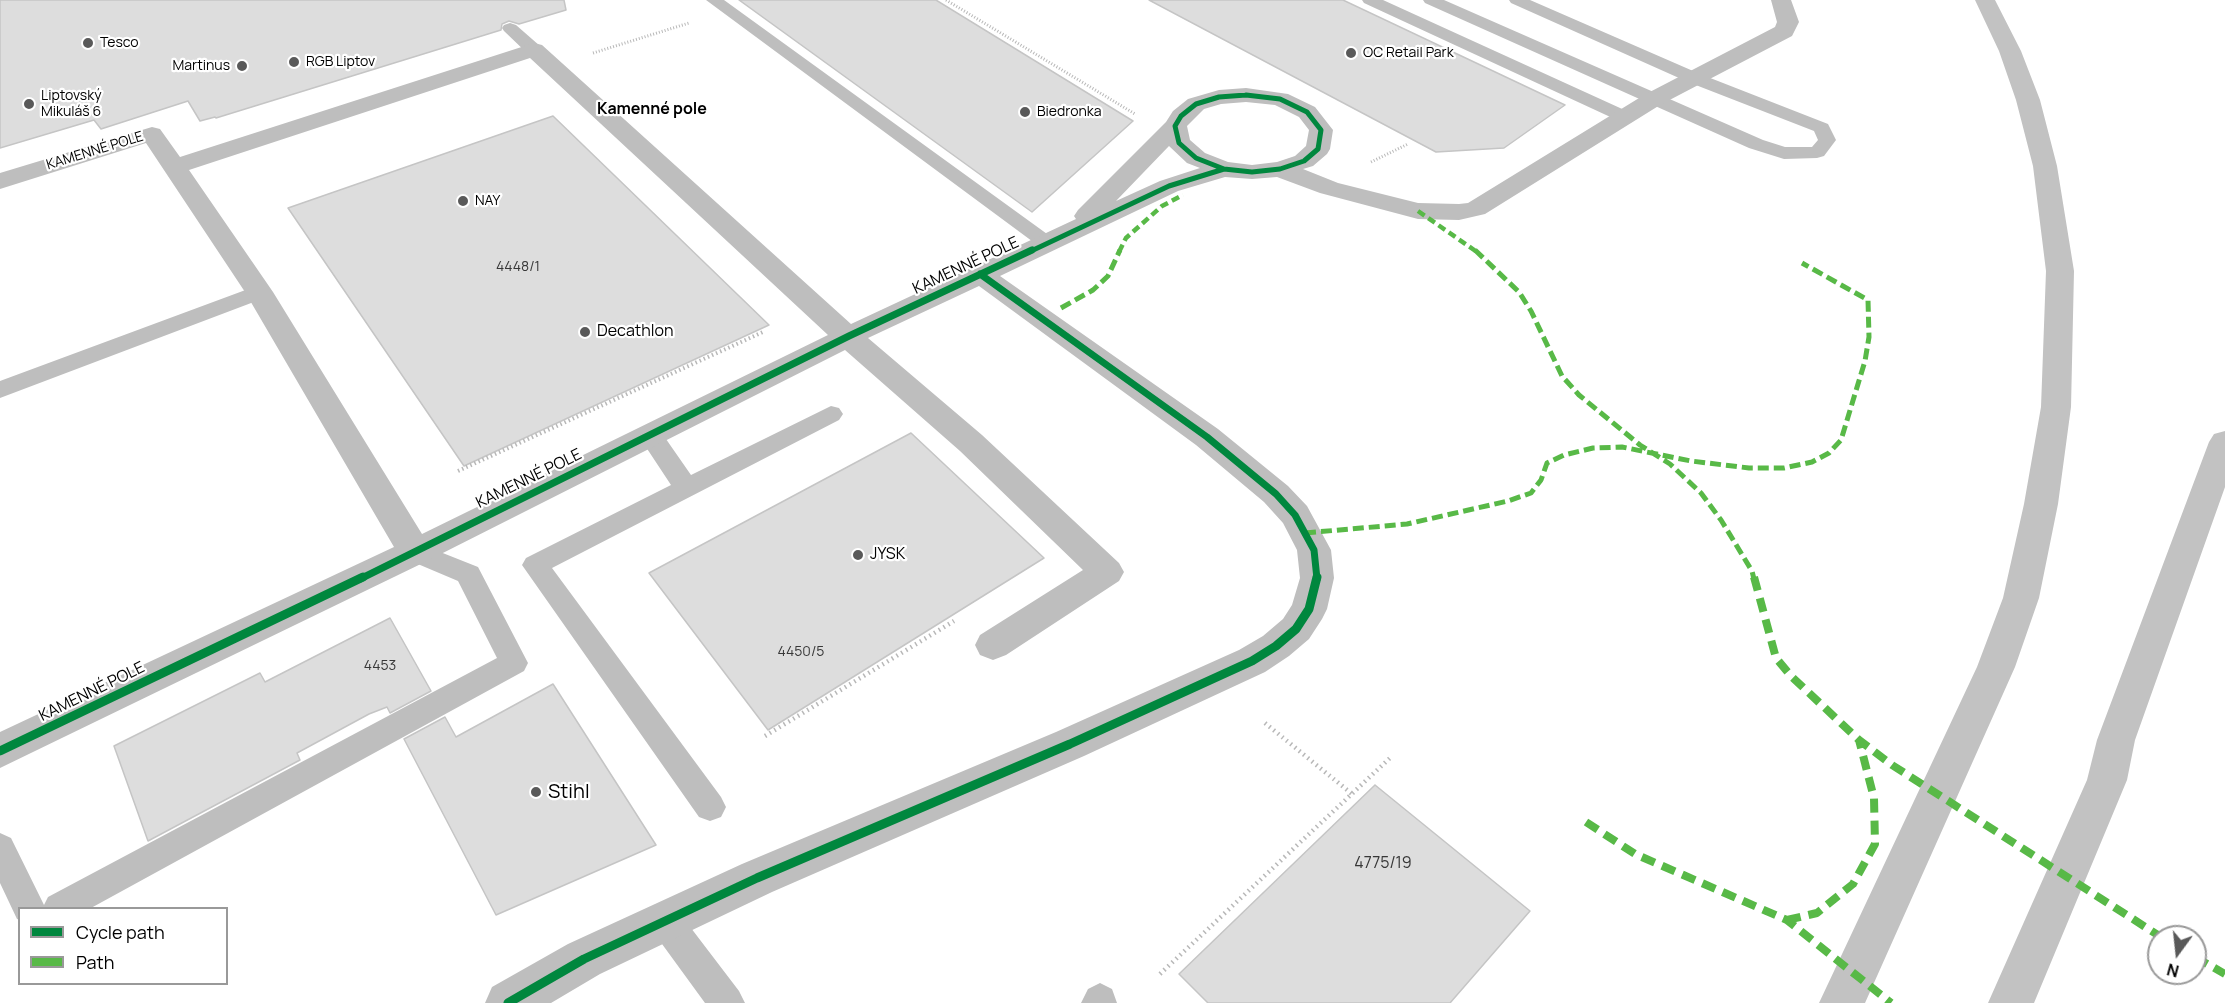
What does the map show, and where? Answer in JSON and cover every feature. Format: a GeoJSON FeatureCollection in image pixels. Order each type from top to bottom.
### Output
{"type":"FeatureCollection","features":[{"type":"Feature","properties":{"kind":"main road"},"geometry":{"type":"LineString","coordinates":[[1842,1003],[1996,668],[2021,598],[2041,504],[2056,407],[2060,271],[2045,166],[2028,100],[2010,51],[1985,0]]}},
{"type":"Feature","properties":{"kind":"main road"},"geometry":{"type":"LineString","coordinates":[[2011,1003],[2107,780],[2115,740],[2225,442]]}},
{"type":"Feature","properties":{"kind":"street"},"geometry":{"type":"LineString","coordinates":[[1280,169],[1329,188],[1418,211],[1476,209],[1652,100],[1784,31],[1788,22],[1778,5]]}},
{"type":"Feature","properties":{"kind":"street"},"geometry":{"type":"LineString","coordinates":[[175,167],[534,50],[815,308],[971,443],[1107,572],[993,645]]}},
{"type":"Feature","properties":{"kind":"street"},"geometry":{"type":"LineString","coordinates":[[1059,238],[1175,126],[1181,116],[1196,104],[1219,97],[1246,95],[1280,99],[1307,112],[1321,130],[1331,159],[1397,205]]}},
{"type":"Feature","properties":{"kind":"street"},"geometry":{"type":"LineString","coordinates":[[1175,126],[1179,143],[1196,158],[1224,169],[1252,172],[1280,169],[1304,161],[1331,159]]}},
{"type":"Feature","properties":{"kind":"street","name":"KAMENNÉ POLE"},"geometry":{"type":"LineString","coordinates":[[0,181],[152,134],[260,292],[415,552]]}},
{"type":"Feature","properties":{"kind":"street","name":"KAMENNÉ POLE"},"geometry":{"type":"LineString","coordinates":[[0,751],[415,552],[849,336],[1169,186],[1224,169]]}},
{"type":"Feature","properties":{"kind":"street"},"geometry":{"type":"LineString","coordinates":[[508,1003],[584,959],[757,878],[1070,744],[1251,661],[1276,646],[1296,629],[1309,609],[1317,578],[1314,550],[1295,515],[1276,494],[1189,424],[980,274]]}},
{"type":"Feature","properties":{"kind":"lane"},"geometry":{"type":"LineString","coordinates":[[714,0],[1059,238]]}},
{"type":"Feature","properties":{"kind":"lane"},"geometry":{"type":"LineString","coordinates":[[1370,0],[1625,117]]}},
{"type":"Feature","properties":{"kind":"lane"},"geometry":{"type":"LineString","coordinates":[[1431,0],[1652,100],[1784,153],[1817,152],[1827,140],[1822,128],[1694,78],[1517,0]]}},
{"type":"Feature","properties":{"kind":"lane"},"geometry":{"type":"LineString","coordinates":[[510,28],[534,50]]}},
{"type":"Feature","properties":{"kind":"lane"},"geometry":{"type":"LineString","coordinates":[[0,390],[260,292]]}},
{"type":"Feature","properties":{"kind":"lane"},"geometry":{"type":"LineString","coordinates":[[710,807],[535,565],[831,414]]}},
{"type":"Feature","properties":{"kind":"lane"},"geometry":{"type":"LineString","coordinates":[[650,435],[687,488]]}},
{"type":"Feature","properties":{"kind":"lane"},"geometry":{"type":"LineString","coordinates":[[64,907],[514,663],[468,574],[415,552]]}},
{"type":"Feature","properties":{"kind":"lane"},"geometry":{"type":"LineString","coordinates":[[0,848],[28,907]]}},
{"type":"Feature","properties":{"kind":"lane"},"geometry":{"type":"LineString","coordinates":[[666,922],[727,1003]]}},
{"type":"Feature","properties":{"kind":"path"},"geometry":{"type":"LineString","coordinates":[[946,0],[1140,117]]}},
{"type":"Feature","properties":{"kind":"path"},"geometry":{"type":"LineString","coordinates":[[584,55],[691,23]]}},
{"type":"Feature","properties":{"kind":"path"},"geometry":{"type":"LineString","coordinates":[[1367,164],[1408,144]]}},
{"type":"Feature","properties":{"kind":"path"},"geometry":{"type":"LineString","coordinates":[[458,471],[815,308]]}},
{"type":"Feature","properties":{"kind":"path"},"geometry":{"type":"LineString","coordinates":[[765,736],[962,616],[993,645]]}},
{"type":"Feature","properties":{"kind":"path"},"geometry":{"type":"LineString","coordinates":[[1265,723],[1352,794]]}},
{"type":"Feature","properties":{"kind":"path"},"geometry":{"type":"LineString","coordinates":[[1160,974],[1390,758]]}},
{"type":"Feature","properties":{"kind":"building"},"geometry":{"type":"Polygon","coordinates":[[[0,0],[564,0],[566,10],[519,24],[509,21],[502,24],[501,30],[216,118],[200,121],[188,101],[101,129],[94,120],[0,148],[0,0]]]}},
{"type":"Feature","properties":{"kind":"building"},"geometry":{"type":"Polygon","coordinates":[[[739,0],[936,0],[1133,121],[1032,212],[739,0]]]}},
{"type":"Feature","properties":{"kind":"building","name":"OC Retail Park"},"geometry":{"type":"Polygon","coordinates":[[[1149,0],[1343,0],[1565,105],[1504,148],[1436,152],[1149,0]]]}},
{"type":"Feature","properties":{"kind":"building"},"geometry":{"type":"Polygon","coordinates":[[[553,116],[769,325],[464,466],[288,208],[553,116]]]}},
{"type":"Feature","properties":{"kind":"building"},"geometry":{"type":"Polygon","coordinates":[[[911,433],[1044,558],[768,730],[649,573],[911,433]]]}},
{"type":"Feature","properties":{"kind":"building"},"geometry":{"type":"Polygon","coordinates":[[[390,618],[431,691],[390,713],[387,707],[369,714],[297,753],[300,760],[148,841],[114,746],[260,673],[265,682],[390,618]]]}},
{"type":"Feature","properties":{"kind":"building"},"geometry":{"type":"Polygon","coordinates":[[[553,684],[656,845],[496,915],[404,739],[445,717],[456,737],[553,684]]]}},
{"type":"Feature","properties":{"kind":"building"},"geometry":{"type":"Polygon","coordinates":[[[1375,785],[1530,911],[1450,1003],[1208,1003],[1179,974],[1375,785]]]}},
{"type":"Feature","properties":{"kind":"marked path"},"geometry":{"type":"LineString","coordinates":[[1061,308],[1093,290],[1108,276],[1126,238],[1162,206],[1183,195]]}},
{"type":"Feature","properties":{"kind":"marked path"},"geometry":{"type":"LineString","coordinates":[[1418,211],[1474,249],[1519,292],[1531,311],[1562,376],[1579,395],[1640,445],[1670,464],[1701,493],[1721,520],[1752,571],[1776,658],[1791,676],[1859,740],[1892,765],[2147,928]]}},
{"type":"Feature","properties":{"kind":"marked path"},"geometry":{"type":"LineString","coordinates":[[1305,533],[1407,524],[1508,501],[1531,493],[1541,480],[1547,463],[1564,455],[1593,448],[1622,447],[1691,461],[1749,468],[1784,468],[1812,462],[1829,453],[1841,440],[1865,361],[1869,337],[1868,300],[1802,263]]}},
{"type":"Feature","properties":{"kind":"marked path"},"geometry":{"type":"LineString","coordinates":[[1787,920],[1817,913],[1853,884],[1875,844],[1874,798],[1859,740]]}},
{"type":"Feature","properties":{"kind":"marked path"},"geometry":{"type":"LineString","coordinates":[[1586,822],[1635,854],[1787,920],[1891,1003]]}},
{"type":"Feature","properties":{"kind":"marked path"},"geometry":{"type":"LineString","coordinates":[[2207,964],[2225,974]]}},
{"type":"Feature","properties":{"kind":"cycle path"},"geometry":{"type":"LineString","coordinates":[[0,751],[415,552],[849,336],[1169,186],[1224,169],[1252,172],[1280,169],[1304,161],[1318,149],[1321,130],[1307,112],[1280,99],[1246,95],[1219,97],[1196,104],[1181,116],[1175,126],[1179,143],[1196,158],[1224,169]]}},
{"type":"Feature","properties":{"kind":"cycle path"},"geometry":{"type":"LineString","coordinates":[[508,1003],[584,959],[757,878],[1070,744],[1252,661],[1276,646],[1296,629],[1309,609],[1317,578],[1314,550],[1295,515],[1276,494],[1207,437],[980,274]]}},
{"type":"Feature","properties":{"kind":"place","name":"Tesco"},"geometry":{"type":"Point","coordinates":[88,43]}},
{"type":"Feature","properties":{"kind":"place","name":"OC Retail Park"},"geometry":{"type":"Point","coordinates":[1351,53]}},
{"type":"Feature","properties":{"kind":"place","name":"RGB Liptov"},"geometry":{"type":"Point","coordinates":[294,62]}},
{"type":"Feature","properties":{"kind":"place","name":"Martinus"},"geometry":{"type":"Point","coordinates":[242,66]}},
{"type":"Feature","properties":{"kind":"place","name":"Liptovský Mikuláš 6"},"geometry":{"type":"Point","coordinates":[29,104]}},
{"type":"Feature","properties":{"kind":"place","name":"Biedronka"},"geometry":{"type":"Point","coordinates":[1025,112]}},
{"type":"Feature","properties":{"kind":"place","name":"NAY"},"geometry":{"type":"Point","coordinates":[463,201]}},
{"type":"Feature","properties":{"kind":"place","name":"Decathlon"},"geometry":{"type":"Point","coordinates":[585,332]}},
{"type":"Feature","properties":{"kind":"place","name":"JYSK"},"geometry":{"type":"Point","coordinates":[858,555]}},
{"type":"Feature","properties":{"kind":"place","name":"Stihl"},"geometry":{"type":"Point","coordinates":[536,792]}},
{"type":"Feature","properties":{"kind":"district","name":"Kamenné pole"},"geometry":{"type":"Point","coordinates":[652,110]}}]}
